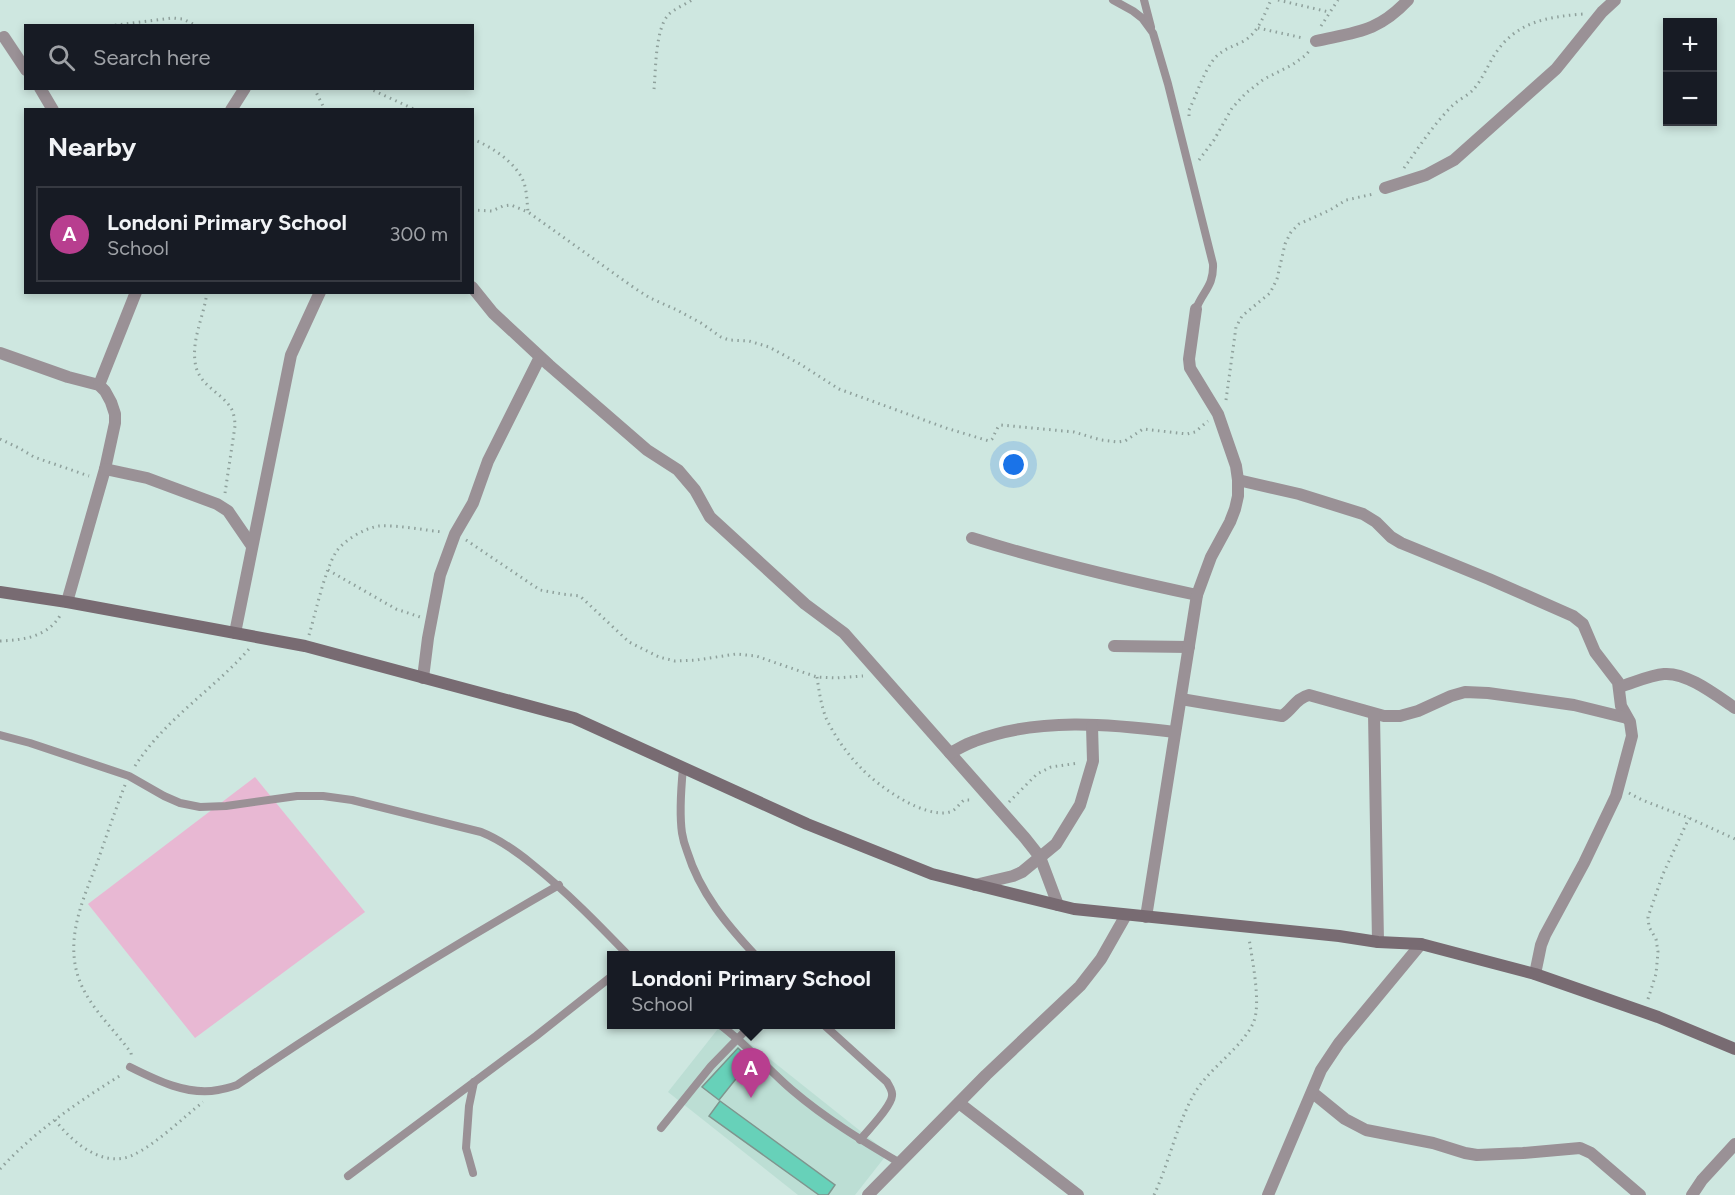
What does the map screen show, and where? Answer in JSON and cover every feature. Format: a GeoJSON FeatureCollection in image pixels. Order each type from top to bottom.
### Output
{"type":"FeatureCollection","features":[{"type":"Feature","properties":{"kind":"main road"},"geometry":{"type":"LineString","coordinates":[[0,592],[67,602],[305,646],[574,718],[818,829],[932,874],[1074,909],[1378,942],[1421,944],[1535,974],[1644,1012],[1735,1049]]}},
{"type":"Feature","properties":{"kind":"street"},"geometry":{"type":"LineString","coordinates":[[1316,41],[1369,29],[1383,23],[1408,0]]}},
{"type":"Feature","properties":{"kind":"street"},"geometry":{"type":"LineString","coordinates":[[1385,188],[1426,175],[1454,160],[1556,69],[1602,12],[1615,0]]}},
{"type":"Feature","properties":{"kind":"street"},"geometry":{"type":"LineString","coordinates":[[4,37],[24,67]]}},
{"type":"Feature","properties":{"kind":"street"},"geometry":{"type":"LineString","coordinates":[[41,90],[52,108]]}},
{"type":"Feature","properties":{"kind":"street"},"geometry":{"type":"LineString","coordinates":[[232,108],[244,90]]}},
{"type":"Feature","properties":{"kind":"street"},"geometry":{"type":"LineString","coordinates":[[474,289],[493,313],[604,414],[647,450],[678,470],[694,490],[710,517],[805,604],[844,633],[1040,858],[1058,905]]}},
{"type":"Feature","properties":{"kind":"street"},"geometry":{"type":"LineString","coordinates":[[99,385],[135,294]]}},
{"type":"Feature","properties":{"kind":"street"},"geometry":{"type":"LineString","coordinates":[[235,633],[291,355],[319,294]]}},
{"type":"Feature","properties":{"kind":"street"},"geometry":{"type":"LineString","coordinates":[[1146,917],[1197,595],[1211,556],[1233,516],[1238,496],[1236,466],[1218,414],[1190,368],[1189,359],[1196,309]]}},
{"type":"Feature","properties":{"kind":"street"},"geometry":{"type":"LineString","coordinates":[[0,352],[68,377],[99,385],[105,391],[115,414],[104,475],[67,602]]}},
{"type":"Feature","properties":{"kind":"street"},"geometry":{"type":"LineString","coordinates":[[423,678],[440,575],[455,534],[473,503],[488,461],[540,357]]}},
{"type":"Feature","properties":{"kind":"street"},"geometry":{"type":"LineString","coordinates":[[104,475],[147,478],[217,504],[228,511],[252,546]]}},
{"type":"Feature","properties":{"kind":"street"},"geometry":{"type":"LineString","coordinates":[[1238,480],[1299,494],[1363,514],[1401,543],[1577,618],[1583,624],[1595,652],[1619,687],[1621,706],[1632,729],[1632,736],[1619,788],[1584,862],[1545,935],[1535,974]]}},
{"type":"Feature","properties":{"kind":"street"},"geometry":{"type":"LineString","coordinates":[[972,538],[1029,556],[1133,582],[1197,595]]}},
{"type":"Feature","properties":{"kind":"street"},"geometry":{"type":"LineString","coordinates":[[1114,646],[1189,647]]}},
{"type":"Feature","properties":{"kind":"street"},"geometry":{"type":"LineString","coordinates":[[1619,687],[1663,674],[1675,674],[1702,687],[1735,708]]}},
{"type":"Feature","properties":{"kind":"street"},"geometry":{"type":"LineString","coordinates":[[1181,699],[1282,716],[1299,699],[1309,695],[1374,714],[1400,716],[1465,692],[1574,705],[1627,718]]}},
{"type":"Feature","properties":{"kind":"street"},"geometry":{"type":"LineString","coordinates":[[1374,714],[1378,942]]}},
{"type":"Feature","properties":{"kind":"street"},"geometry":{"type":"LineString","coordinates":[[950,753],[975,741],[1050,725],[1121,726],[1175,732]]}},
{"type":"Feature","properties":{"kind":"street"},"geometry":{"type":"LineString","coordinates":[[975,885],[1022,872],[1056,844],[1080,805],[1092,761],[1092,726]]}},
{"type":"Feature","properties":{"kind":"street"},"geometry":{"type":"LineString","coordinates":[[868,1195],[1080,986],[1101,959],[1126,915]]}},
{"type":"Feature","properties":{"kind":"street"},"geometry":{"type":"LineString","coordinates":[[1268,1195],[1321,1070],[1339,1043],[1421,944]]}},
{"type":"Feature","properties":{"kind":"street"},"geometry":{"type":"LineString","coordinates":[[1313,1093],[1345,1119],[1366,1130],[1433,1143],[1465,1153],[1477,1155],[1584,1149],[1640,1195]]}},
{"type":"Feature","properties":{"kind":"street"},"geometry":{"type":"LineString","coordinates":[[959,1103],[1078,1195]]}},
{"type":"Feature","properties":{"kind":"street"},"geometry":{"type":"LineString","coordinates":[[1692,1195],[1702,1180],[1735,1144]]}},
{"type":"Feature","properties":{"kind":"lane"},"geometry":{"type":"LineString","coordinates":[[1113,0],[1142,18],[1153,33]]}},
{"type":"Feature","properties":{"kind":"lane"},"geometry":{"type":"LineString","coordinates":[[1144,0],[1211,254],[1212,281],[1196,309]]}},
{"type":"Feature","properties":{"kind":"lane"},"geometry":{"type":"LineString","coordinates":[[0,735],[129,776],[180,803],[200,807],[226,806],[297,796],[323,796],[352,800],[481,832],[496,838],[559,885],[625,951]]}},
{"type":"Feature","properties":{"kind":"lane"},"geometry":{"type":"LineString","coordinates":[[683,768],[682,835],[696,877],[730,929],[751,951]]}},
{"type":"Feature","properties":{"kind":"lane"},"geometry":{"type":"LineString","coordinates":[[130,1067],[164,1083],[196,1090],[217,1091],[237,1085],[349,1010],[493,922],[559,885]]}},
{"type":"Feature","properties":{"kind":"lane"},"geometry":{"type":"LineString","coordinates":[[348,1176],[607,980]]}},
{"type":"Feature","properties":{"kind":"lane"},"geometry":{"type":"LineString","coordinates":[[726,1029],[816,1110],[860,1140],[900,1163]]}},
{"type":"Feature","properties":{"kind":"lane"},"geometry":{"type":"LineString","coordinates":[[661,1128],[711,1066],[747,1029]]}},
{"type":"Feature","properties":{"kind":"lane"},"geometry":{"type":"LineString","coordinates":[[829,1029],[887,1082],[893,1092],[887,1106],[860,1140]]}},
{"type":"Feature","properties":{"kind":"lane"},"geometry":{"type":"LineString","coordinates":[[473,1173],[466,1148],[469,1106],[474,1082]]}},
{"type":"Feature","properties":{"kind":"path"},"geometry":{"type":"LineString","coordinates":[[654,89],[662,23],[670,13],[692,0]]}},
{"type":"Feature","properties":{"kind":"path"},"geometry":{"type":"LineString","coordinates":[[1188,121],[1189,110],[1215,58],[1245,41],[1258,28],[1271,0]]}},
{"type":"Feature","properties":{"kind":"path"},"geometry":{"type":"LineString","coordinates":[[1278,0],[1330,12]]}},
{"type":"Feature","properties":{"kind":"path"},"geometry":{"type":"LineString","coordinates":[[1190,173],[1214,140],[1232,108],[1246,93],[1264,79],[1306,55],[1316,41],[1323,22],[1338,0]]}},
{"type":"Feature","properties":{"kind":"path"},"geometry":{"type":"LineString","coordinates":[[125,24],[172,18],[183,19],[193,24]]}},
{"type":"Feature","properties":{"kind":"path"},"geometry":{"type":"LineString","coordinates":[[1258,28],[1316,41]]}},
{"type":"Feature","properties":{"kind":"path"},"geometry":{"type":"LineString","coordinates":[[315,90],[324,108]]}},
{"type":"Feature","properties":{"kind":"path"},"geometry":{"type":"LineString","coordinates":[[372,90],[412,108]]}},
{"type":"Feature","properties":{"kind":"path"},"geometry":{"type":"LineString","coordinates":[[474,140],[495,150],[512,165],[524,182],[528,212]]}},
{"type":"Feature","properties":{"kind":"path"},"geometry":{"type":"LineString","coordinates":[[474,210],[492,211],[511,205],[528,212],[633,287],[701,323],[721,337],[769,347],[839,389],[946,428],[989,441],[1001,425],[1074,432],[1101,440],[1118,442],[1125,441],[1143,429],[1187,434],[1195,432],[1218,414]]}},
{"type":"Feature","properties":{"kind":"path"},"geometry":{"type":"LineString","coordinates":[[207,294],[195,343],[195,364],[202,381],[231,408],[234,418],[235,426],[225,494],[234,520]]}},
{"type":"Feature","properties":{"kind":"path"},"geometry":{"type":"LineString","coordinates":[[0,439],[34,457],[104,475]]}},
{"type":"Feature","properties":{"kind":"path"},"geometry":{"type":"LineString","coordinates":[[305,646],[328,570],[336,552],[343,544],[361,533],[386,526],[455,534],[540,590],[580,596],[629,642],[675,662],[736,654],[756,656],[817,677],[836,678],[880,674]]}},
{"type":"Feature","properties":{"kind":"path"},"geometry":{"type":"LineString","coordinates":[[328,570],[396,609],[431,620]]}},
{"type":"Feature","properties":{"kind":"path"},"geometry":{"type":"LineString","coordinates":[[0,641],[24,639],[41,634],[56,622],[67,602]]}},
{"type":"Feature","properties":{"kind":"path"},"geometry":{"type":"LineString","coordinates":[[0,1169],[24,1144],[83,1099],[125,1073],[130,1067],[131,1053],[94,1005],[81,983],[75,965],[73,943],[82,899],[129,776],[152,742],[237,662],[259,637]]}},
{"type":"Feature","properties":{"kind":"path"},"geometry":{"type":"LineString","coordinates":[[817,677],[826,718],[861,768],[887,790],[914,805],[939,813],[954,811],[964,800],[1006,803],[1037,774],[1051,767],[1092,761]]}},
{"type":"Feature","properties":{"kind":"path"},"geometry":{"type":"LineString","coordinates":[[1619,788],[1735,839]]}},
{"type":"Feature","properties":{"kind":"path"},"geometry":{"type":"LineString","coordinates":[[1644,1012],[1656,974],[1658,952],[1648,917],[1663,874],[1689,818]]}},
{"type":"Feature","properties":{"kind":"path"},"geometry":{"type":"LineString","coordinates":[[1154,1195],[1193,1095],[1204,1078],[1244,1037],[1254,1021],[1257,1006],[1248,927]]}},
{"type":"Feature","properties":{"kind":"path"},"geometry":{"type":"LineString","coordinates":[[55,1120],[65,1133],[83,1148],[99,1156],[121,1159],[133,1156],[146,1148],[217,1091]]}},
{"type":"Feature","properties":{"kind":"shaded area"},"geometry":{"type":"Polygon","coordinates":[[[255,777],[365,912],[195,1038],[88,904],[255,777]]]}},
{"type":"Feature","properties":{"kind":"shaded area"},"geometry":{"type":"Polygon","coordinates":[[[718,1029],[732,1029],[888,1153],[855,1195],[798,1195],[668,1092],[718,1029]]]}},
{"type":"Feature","properties":{"kind":"building"},"geometry":{"type":"Polygon","coordinates":[[[738,1048],[751,1060],[719,1100],[702,1087],[738,1048]]]}},
{"type":"Feature","properties":{"kind":"building"},"geometry":{"type":"Polygon","coordinates":[[[720,1101],[835,1185],[828,1195],[819,1195],[709,1116],[720,1101]]]}},
{"type":"Feature","properties":{"kind":"place","name":"Londoni Primary School"},"geometry":{"type":"Point","coordinates":[751,1098]}}]}
